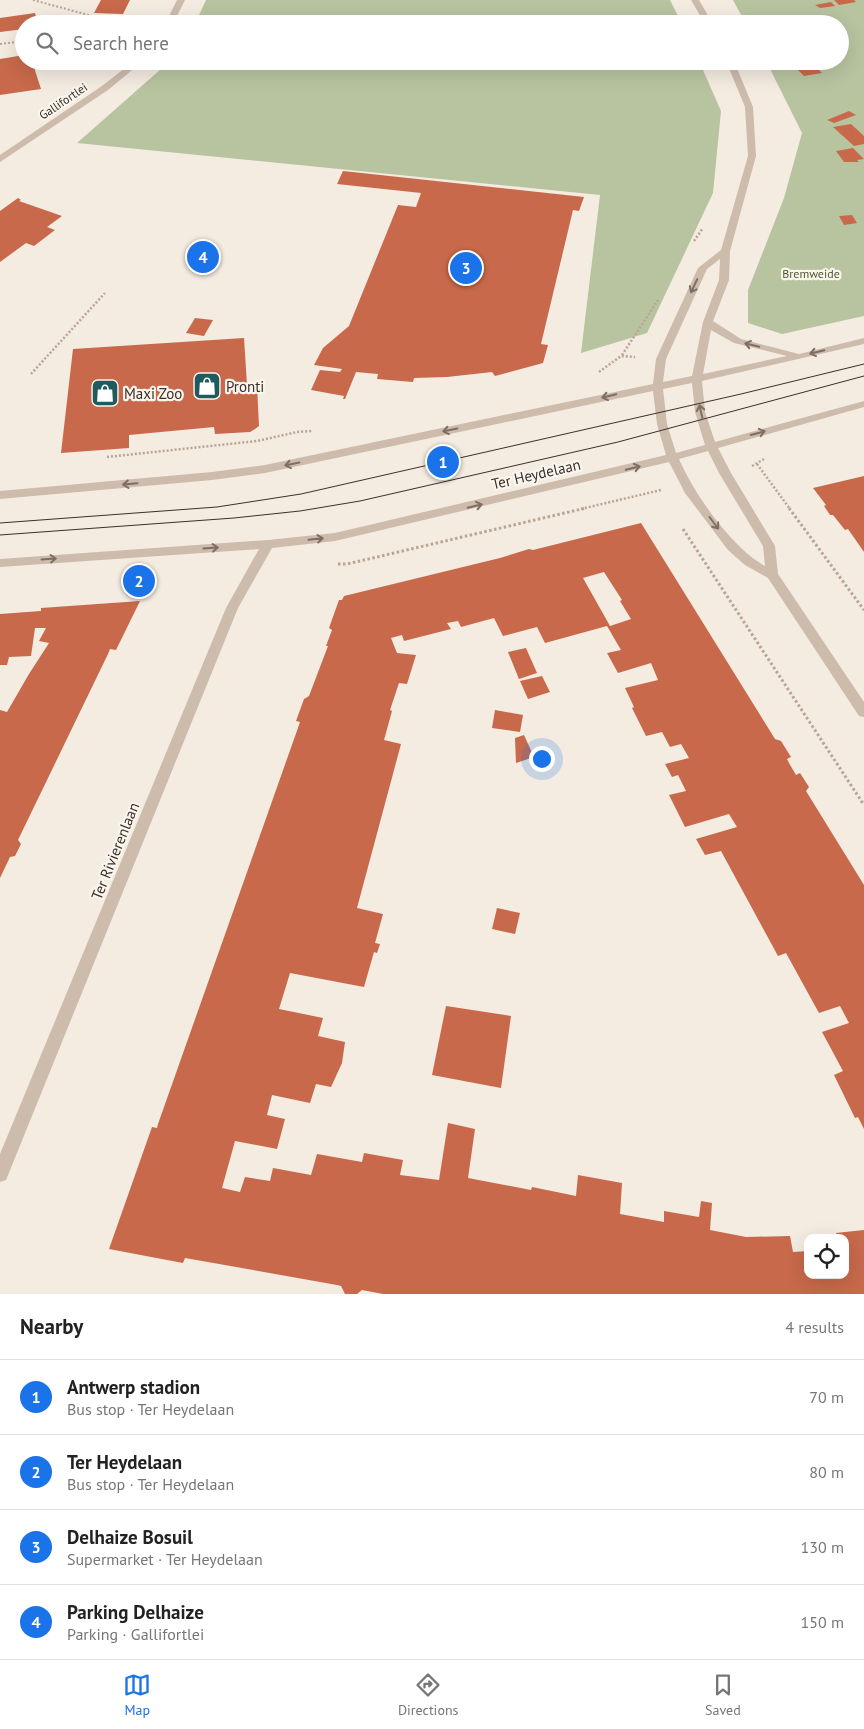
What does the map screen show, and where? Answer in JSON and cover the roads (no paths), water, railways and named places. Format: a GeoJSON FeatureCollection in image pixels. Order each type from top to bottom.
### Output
{"type":"FeatureCollection","features":[{"type":"Feature","properties":{"kind":"street"},"geometry":{"type":"LineString","coordinates":[[174,15],[181,0]]}},
{"type":"Feature","properties":{"kind":"street"},"geometry":{"type":"LineString","coordinates":[[695,0],[704,15]]}},
{"type":"Feature","properties":{"kind":"street","name":"Gallifortlei"},"geometry":{"type":"LineString","coordinates":[[0,159],[105,88],[128,70]]}},
{"type":"Feature","properties":{"kind":"street"},"geometry":{"type":"LineString","coordinates":[[734,70],[749,107],[752,156],[726,251],[724,280],[708,322],[697,378],[700,412],[712,445],[725,473],[769,546],[772,575]]}},
{"type":"Feature","properties":{"kind":"street"},"geometry":{"type":"LineString","coordinates":[[726,251],[703,268],[660,359],[657,385],[660,415],[672,457],[685,484],[729,543],[745,560],[772,575],[864,712]]}},
{"type":"Feature","properties":{"kind":"street"},"geometry":{"type":"LineString","coordinates":[[708,322],[721,334],[740,343],[800,357]]}},
{"type":"Feature","properties":{"kind":"street"},"geometry":{"type":"LineString","coordinates":[[0,495],[166,481],[265,469],[657,385],[800,357],[864,341]]}},
{"type":"Feature","properties":{"kind":"street","name":"Ter Heydelaan"},"geometry":{"type":"LineString","coordinates":[[0,563],[268,544],[334,537],[374,530],[672,457],[864,404]]}},
{"type":"Feature","properties":{"kind":"street","name":"Ter Rivierenlaan"},"geometry":{"type":"LineString","coordinates":[[0,1174],[232,608],[268,544]]}},
{"type":"Feature","properties":{"kind":"tram line"},"geometry":{"type":"LineString","coordinates":[[0,523],[217,507],[301,494],[741,394],[864,364]]}},
{"type":"Feature","properties":{"kind":"tram line"},"geometry":{"type":"LineString","coordinates":[[0,535],[234,518],[300,511],[360,501],[618,442],[864,376]]}},
{"type":"Feature","properties":{"kind":"place","name":"Parking Delhaize"},"geometry":{"type":"Point","coordinates":[203,257]}},
{"type":"Feature","properties":{"kind":"place","name":"Delhaize Bosuil"},"geometry":{"type":"Point","coordinates":[466,268]}},
{"type":"Feature","properties":{"kind":"place","name":"Pronti"},"geometry":{"type":"Point","coordinates":[207,386]}},
{"type":"Feature","properties":{"kind":"place","name":"Maxi Zoo"},"geometry":{"type":"Point","coordinates":[105,393]}},
{"type":"Feature","properties":{"kind":"place","name":"Antwerp stadion"},"geometry":{"type":"Point","coordinates":[443,462]}},
{"type":"Feature","properties":{"kind":"place","name":"Ter Heydelaan"},"geometry":{"type":"Point","coordinates":[139,581]}},
{"type":"Feature","properties":{"kind":"park label","name":"Bremweide"},"geometry":{"type":"Point","coordinates":[811,273]}}]}
